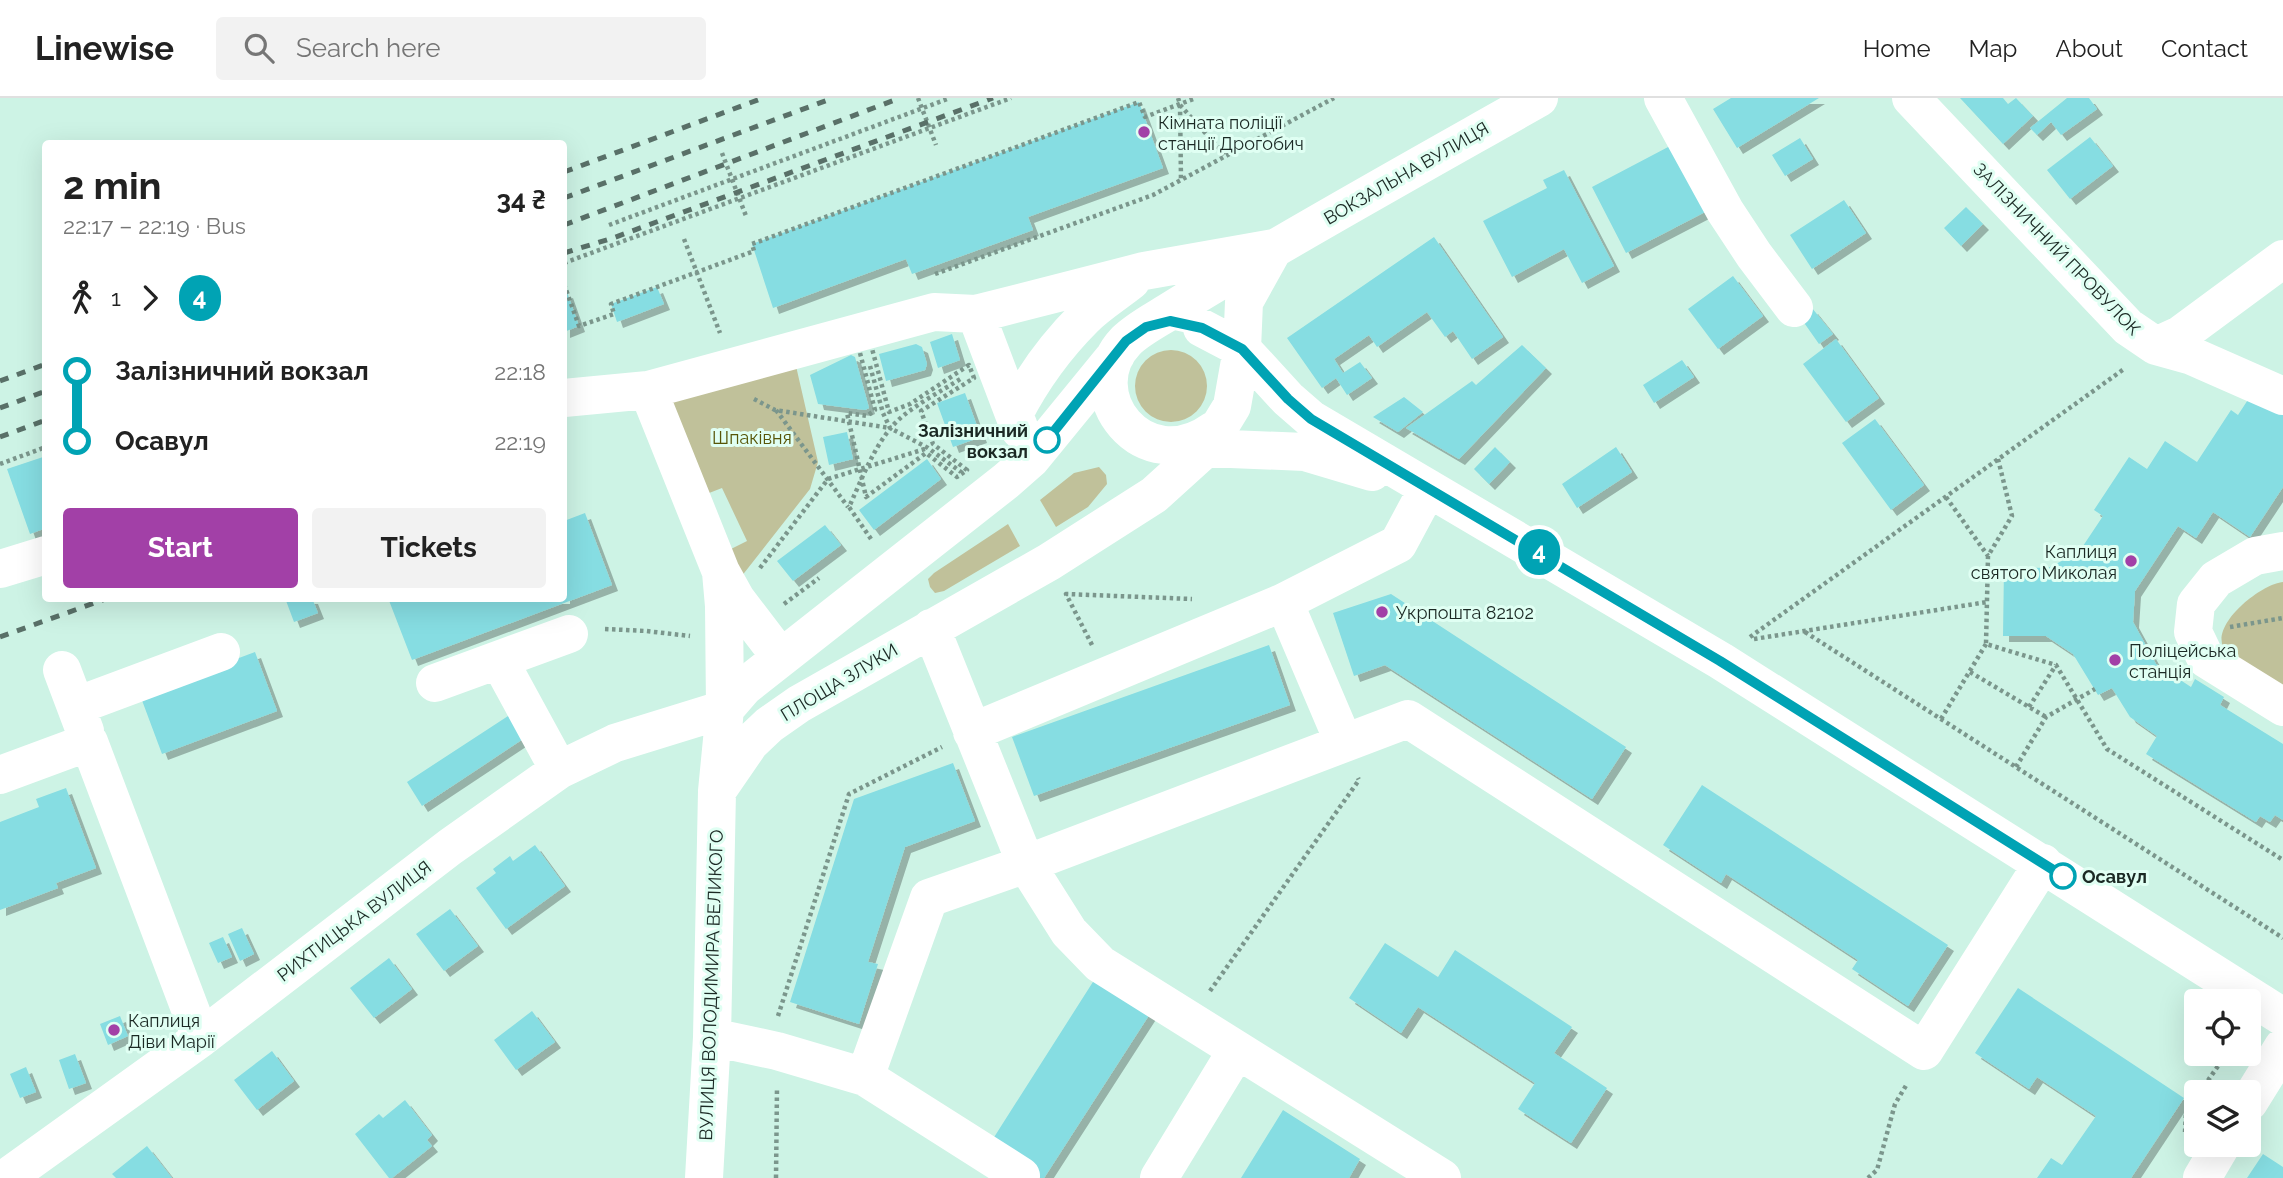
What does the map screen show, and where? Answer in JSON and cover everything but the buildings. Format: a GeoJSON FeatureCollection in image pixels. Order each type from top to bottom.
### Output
{"type":"FeatureCollection","features":[{"type":"Feature","properties":{"kind":"street","name":"ВОКЗАЛЬНА ВУЛИЦЯ"},"geometry":{"type":"LineString","coordinates":[[1136,334],[1274,248],[1539,98]]}},
{"type":"Feature","properties":{"kind":"street"},"geometry":{"type":"LineString","coordinates":[[1663,98],[1725,211],[1754,256],[1794,308]]}},
{"type":"Feature","properties":{"kind":"street","name":"ЗАЛІЗНИЧНИЙ ПРОВУЛОК"},"geometry":{"type":"LineString","coordinates":[[1911,98],[2128,327],[2156,346],[2180,335],[2283,259]]}},
{"type":"Feature","properties":{"kind":"street"},"geometry":{"type":"LineString","coordinates":[[567,398],[648,390],[934,312],[976,314],[1144,271],[1274,248]]}},
{"type":"Feature","properties":{"kind":"street"},"geometry":{"type":"LineString","coordinates":[[1200,440],[1232,407],[1239,366],[1244,302],[1274,248]]}},
{"type":"Feature","properties":{"kind":"street"},"geometry":{"type":"LineString","coordinates":[[1014,414],[1054,352],[1085,316],[1144,271]]}},
{"type":"Feature","properties":{"kind":"street"},"geometry":{"type":"LineString","coordinates":[[976,314],[1031,459]]}},
{"type":"Feature","properties":{"kind":"street"},"geometry":{"type":"LineString","coordinates":[[1428,488],[1305,452],[1200,440],[1150,443],[1129,430],[1117,414],[1110,396],[1110,376],[1115,357],[1136,334],[1170,321],[1202,328],[1239,366],[1288,399],[1311,419],[1428,488],[1720,661],[2283,1017]]}},
{"type":"Feature","properties":{"kind":"street"},"geometry":{"type":"LineString","coordinates":[[725,709],[744,687],[1031,459],[1136,334]]}},
{"type":"Feature","properties":{"kind":"street"},"geometry":{"type":"LineString","coordinates":[[2156,346],[2192,356],[2283,396]]}},
{"type":"Feature","properties":{"kind":"street"},"geometry":{"type":"LineString","coordinates":[[648,390],[728,586],[781,658]]}},
{"type":"Feature","properties":{"kind":"street","name":"ПЛОЩА ЗЛУКИ"},"geometry":{"type":"LineString","coordinates":[[717,791],[750,743],[769,725],[800,704],[1049,562],[1154,495],[1200,440]]}},
{"type":"Feature","properties":{"kind":"street"},"geometry":{"type":"LineString","coordinates":[[972,732],[1284,603],[1398,544],[1428,488]]}},
{"type":"Feature","properties":{"kind":"street"},"geometry":{"type":"LineString","coordinates":[[2283,551],[2255,556],[2216,579],[2196,604],[2193,632],[2206,659],[2283,707]]}},
{"type":"Feature","properties":{"kind":"street"},"geometry":{"type":"LineString","coordinates":[[0,569],[42,556]]}},
{"type":"Feature","properties":{"kind":"street"},"geometry":{"type":"LineString","coordinates":[[717,791],[725,709],[728,586]]}},
{"type":"Feature","properties":{"kind":"street"},"geometry":{"type":"LineString","coordinates":[[1284,603],[1344,743]]}},
{"type":"Feature","properties":{"kind":"street"},"geometry":{"type":"LineString","coordinates":[[931,628],[1026,864],[1069,932],[1100,964],[1442,1178]]}},
{"type":"Feature","properties":{"kind":"street"},"geometry":{"type":"LineString","coordinates":[[435,683],[569,634]]}},
{"type":"Feature","properties":{"kind":"street"},"geometry":{"type":"LineString","coordinates":[[76,706],[221,652]]}},
{"type":"Feature","properties":{"kind":"street"},"geometry":{"type":"LineString","coordinates":[[499,660],[559,770]]}},
{"type":"Feature","properties":{"kind":"street"},"geometry":{"type":"LineString","coordinates":[[62,670],[201,1038]]}},
{"type":"Feature","properties":{"kind":"street","name":"РИХТИЦЬКА ВУЛИЦЯ"},"geometry":{"type":"LineString","coordinates":[[6,1178],[201,1038],[450,847],[559,770],[615,743],[725,709]]}},
{"type":"Feature","properties":{"kind":"street"},"geometry":{"type":"LineString","coordinates":[[864,1077],[929,898],[1026,864],[1408,719],[1924,1051],[2043,863]]}},
{"type":"Feature","properties":{"kind":"street"},"geometry":{"type":"LineString","coordinates":[[0,775],[89,742]]}},
{"type":"Feature","properties":{"kind":"street","name":"ВУЛИЦЯ ВОЛОДИМИРА ВЕЛИКОГО"},"geometry":{"type":"LineString","coordinates":[[704,1178],[712,1037],[717,791]]}},
{"type":"Feature","properties":{"kind":"street"},"geometry":{"type":"LineString","coordinates":[[712,1037],[778,1051],[864,1077],[1021,1176]]}},
{"type":"Feature","properties":{"kind":"street"},"geometry":{"type":"LineString","coordinates":[[2261,1083],[2283,1047]]}},
{"type":"Feature","properties":{"kind":"street"},"geometry":{"type":"LineString","coordinates":[[1159,1178],[1237,1050]]}},
{"type":"Feature","properties":{"kind":"street"},"geometry":{"type":"LineString","coordinates":[[2202,1178],[2214,1157]]}},
{"type":"Feature","properties":{"kind":"path"},"geometry":{"type":"LineString","coordinates":[[918,98],[936,145]]}},
{"type":"Feature","properties":{"kind":"path"},"geometry":{"type":"LineString","coordinates":[[609,225],[950,98]]}},
{"type":"Feature","properties":{"kind":"path"},"geometry":{"type":"LineString","coordinates":[[567,262],[1011,98]]}},
{"type":"Feature","properties":{"kind":"path"},"geometry":{"type":"LineString","coordinates":[[567,292],[579,326],[614,314],[611,304],[754,251],[752,244],[1139,102],[1145,117],[1179,101],[1196,98]]}},
{"type":"Feature","properties":{"kind":"path"},"geometry":{"type":"LineString","coordinates":[[923,278],[1153,195],[1333,98]]}},
{"type":"Feature","properties":{"kind":"path"},"geometry":{"type":"LineString","coordinates":[[1179,101],[1226,156]]}},
{"type":"Feature","properties":{"kind":"path"},"geometry":{"type":"LineString","coordinates":[[1179,101],[1181,180]]}},
{"type":"Feature","properties":{"kind":"path"},"geometry":{"type":"LineString","coordinates":[[722,153],[746,216]]}},
{"type":"Feature","properties":{"kind":"path"},"geometry":{"type":"LineString","coordinates":[[684,239],[735,366],[752,397],[775,410],[890,428],[928,448],[962,473]]}},
{"type":"Feature","properties":{"kind":"path"},"geometry":{"type":"LineString","coordinates":[[861,332],[889,412],[909,404],[970,365],[974,378],[921,411],[933,444],[967,470],[957,477],[926,453],[866,497],[847,413],[867,416],[875,410],[861,332]]}},
{"type":"Feature","properties":{"kind":"path"},"geometry":{"type":"LineString","coordinates":[[861,332],[883,413],[890,428]]}},
{"type":"Feature","properties":{"kind":"path"},"geometry":{"type":"LineString","coordinates":[[1987,602],[1746,640],[2156,346]]}},
{"type":"Feature","properties":{"kind":"path"},"geometry":{"type":"LineString","coordinates":[[849,507],[890,428],[917,407],[972,372]]}},
{"type":"Feature","properties":{"kind":"path"},"geometry":{"type":"LineString","coordinates":[[775,410],[871,539]]}},
{"type":"Feature","properties":{"kind":"path"},"geometry":{"type":"LineString","coordinates":[[0,464],[42,448]]}},
{"type":"Feature","properties":{"kind":"path"},"geometry":{"type":"LineString","coordinates":[[728,586],[828,479],[928,448]]}},
{"type":"Feature","properties":{"kind":"path"},"geometry":{"type":"LineString","coordinates":[[1941,719],[1986,644],[1988,556],[2012,516],[1998,459]]}},
{"type":"Feature","properties":{"kind":"path"},"geometry":{"type":"LineString","coordinates":[[1946,496],[1988,556]]}},
{"type":"Feature","properties":{"kind":"path"},"geometry":{"type":"LineString","coordinates":[[1109,677],[1066,594],[1202,599]]}},
{"type":"Feature","properties":{"kind":"path"},"geometry":{"type":"LineString","coordinates":[[2193,632],[2283,618]]}},
{"type":"Feature","properties":{"kind":"path"},"geometry":{"type":"LineString","coordinates":[[569,634],[610,629],[725,640]]}},
{"type":"Feature","properties":{"kind":"path"},"geometry":{"type":"LineString","coordinates":[[1805,632],[2283,938]]}},
{"type":"Feature","properties":{"kind":"path"},"geometry":{"type":"LineString","coordinates":[[1986,644],[2056,664],[2107,749],[2283,860]]}},
{"type":"Feature","properties":{"kind":"path"},"geometry":{"type":"LineString","coordinates":[[2029,707],[2056,664]]}},
{"type":"Feature","properties":{"kind":"path"},"geometry":{"type":"LineString","coordinates":[[1970,672],[2046,718]]}},
{"type":"Feature","properties":{"kind":"path"},"geometry":{"type":"LineString","coordinates":[[2016,767],[2046,718],[2095,689]]}},
{"type":"Feature","properties":{"kind":"path"},"geometry":{"type":"LineString","coordinates":[[776,1178],[778,1013],[849,794],[972,732]]}},
{"type":"Feature","properties":{"kind":"path"},"geometry":{"type":"LineString","coordinates":[[1189,1020],[1359,780],[1344,743]]}},
{"type":"Feature","properties":{"kind":"path"},"geometry":{"type":"LineString","coordinates":[[1875,1178],[1895,1104],[1924,1051]]}},
{"type":"Feature","properties":{"kind":"path"},"geometry":{"type":"LineString","coordinates":[[2208,1080],[2218,1066]]}},
{"type":"Feature","properties":{"kind":"path"},"geometry":{"type":"LineString","coordinates":[[1868,1178],[1877,1170]]}},
{"type":"Feature","properties":{"kind":"green space"},"geometry":{"type":"Polygon","coordinates":[[[1171,350],[1185,353],[1197,360],[1204,372],[1207,386],[1204,400],[1197,412],[1185,419],[1171,422],[1157,419],[1145,412],[1138,400],[1135,386],[1138,372],[1145,360],[1157,353],[1171,350]]]}},
{"type":"Feature","properties":{"kind":"green space","name":"Шпаківня"},"geometry":{"type":"Polygon","coordinates":[[[796,366],[818,462],[810,489],[741,577],[727,551],[747,541],[722,488],[704,495],[665,402],[796,366]]]}},
{"type":"Feature","properties":{"kind":"green space"},"geometry":{"type":"Polygon","coordinates":[[[1099,467],[1106,475],[1107,484],[1088,507],[1056,527],[1040,500],[1074,473],[1099,467]]]}},
{"type":"Feature","properties":{"kind":"green space"},"geometry":{"type":"Polygon","coordinates":[[[1008,524],[1020,546],[944,591],[935,593],[928,579],[934,573],[1008,524]]]}},
{"type":"Feature","properties":{"kind":"green space"},"geometry":{"type":"Polygon","coordinates":[[[2283,582],[2283,689],[2245,667],[2227,653],[2222,643],[2223,632],[2238,609],[2261,591],[2283,582]]]}},
{"type":"Feature","properties":{"kind":"railway"},"geometry":{"type":"LineString","coordinates":[[567,171],[763,98]]}},
{"type":"Feature","properties":{"kind":"railway"},"geometry":{"type":"LineString","coordinates":[[567,197],[833,98]]}},
{"type":"Feature","properties":{"kind":"railway"},"geometry":{"type":"LineString","coordinates":[[567,224],[900,98]]}},
{"type":"Feature","properties":{"kind":"railway"},"geometry":{"type":"LineString","coordinates":[[567,252],[613,238],[993,98]]}},
{"type":"Feature","properties":{"kind":"railway"},"geometry":{"type":"LineString","coordinates":[[0,381],[42,365]]}},
{"type":"Feature","properties":{"kind":"railway"},"geometry":{"type":"LineString","coordinates":[[0,408],[42,392]]}},
{"type":"Feature","properties":{"kind":"railway"},"geometry":{"type":"LineString","coordinates":[[0,437],[42,421]]}},
{"type":"Feature","properties":{"kind":"railway"},"geometry":{"type":"LineString","coordinates":[[0,637],[97,602]]}},
{"type":"Feature","properties":{"kind":"bus line","name":"4"},"geometry":{"type":"LineString","coordinates":[[1047,440],[1126,341],[1146,327],[1170,321],[1202,328],[1242,349],[1288,399],[1311,419],[1720,661],[2063,876]]}},
{"type":"Feature","properties":{"kind":"place","name":"Кімната поліції станції Дрогобич"},"geometry":{"type":"Point","coordinates":[1144,132]}},
{"type":"Feature","properties":{"kind":"place","name":"Залізничний вокзал"},"geometry":{"type":"Point","coordinates":[1047,440]}},
{"type":"Feature","properties":{"kind":"place","name":"Каплиця святого Миколая"},"geometry":{"type":"Point","coordinates":[2131,561]}},
{"type":"Feature","properties":{"kind":"place","name":"Укрпошта 82102"},"geometry":{"type":"Point","coordinates":[1382,612]}},
{"type":"Feature","properties":{"kind":"place","name":"Поліцейська станція"},"geometry":{"type":"Point","coordinates":[2115,660]}},
{"type":"Feature","properties":{"kind":"place","name":"Осавул"},"geometry":{"type":"Point","coordinates":[2063,876]}},
{"type":"Feature","properties":{"kind":"place","name":"Каплиця Діви Марії"},"geometry":{"type":"Point","coordinates":[114,1030]}}]}
